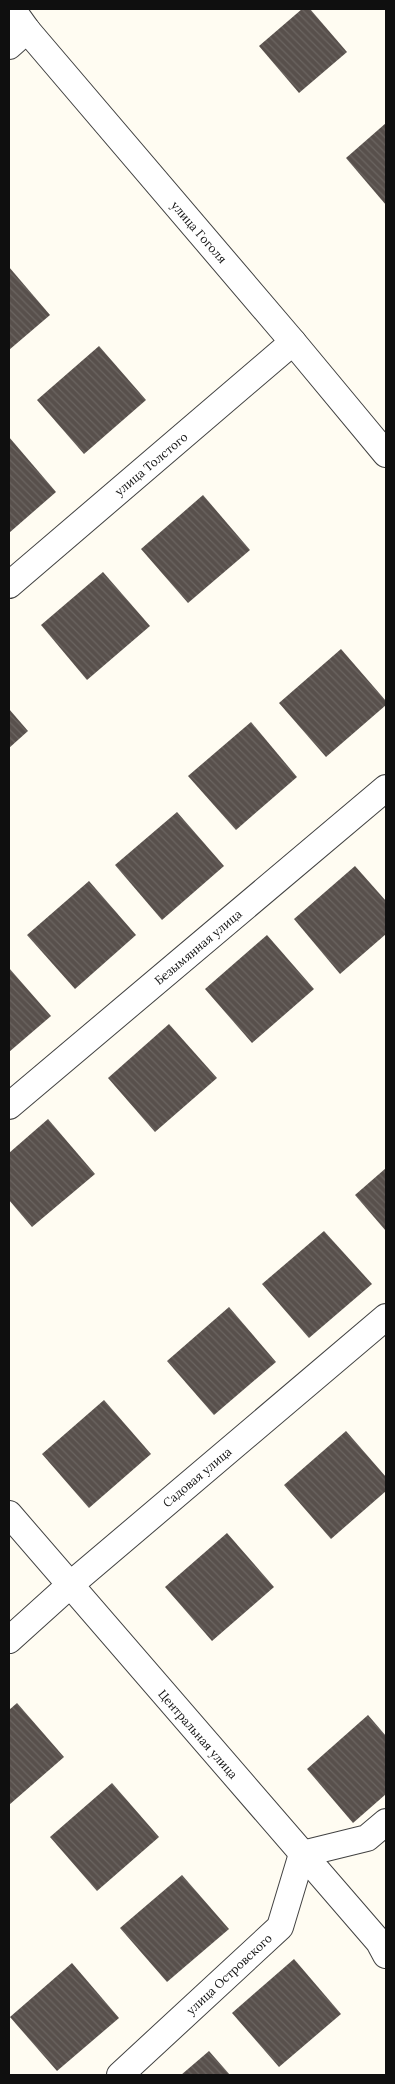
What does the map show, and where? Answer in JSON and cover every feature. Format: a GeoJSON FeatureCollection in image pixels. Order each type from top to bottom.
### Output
{"type":"FeatureCollection","features":[{"type":"Feature","properties":{"kind":"street","name":"улица Гоголя"},"geometry":{"type":"LineString","coordinates":[[12,9],[18,38],[294,342],[386,454]]}},
{"type":"Feature","properties":{"kind":"street","name":"улица Толстого"},"geometry":{"type":"LineString","coordinates":[[9,585],[294,342]]}},
{"type":"Feature","properties":{"kind":"street","name":"Безымянная улица"},"geometry":{"type":"LineString","coordinates":[[9,1106],[386,788]]}},
{"type":"Feature","properties":{"kind":"street","name":"Садовая улица"},"geometry":{"type":"LineString","coordinates":[[9,1640],[70,1585],[386,1317]]}},
{"type":"Feature","properties":{"kind":"street","name":"Центральная улица"},"geometry":{"type":"LineString","coordinates":[[9,1514],[378,1942],[386,1955]]}},
{"type":"Feature","properties":{"kind":"street"},"geometry":{"type":"LineString","coordinates":[[302,1854],[367,1838],[386,1822]]}},
{"type":"Feature","properties":{"kind":"street","name":"улица Островского"},"geometry":{"type":"LineString","coordinates":[[120,2075],[280,1927],[302,1854]]}},
{"type":"Feature","properties":{"kind":"building"},"geometry":{"type":"Polygon","coordinates":[[[302,9],[310,9],[347,52],[299,93],[259,46],[302,9]]]}},
{"type":"Feature","properties":{"kind":"building"},"geometry":{"type":"Polygon","coordinates":[[[386,123],[386,205],[346,158],[386,123]]]}},
{"type":"Feature","properties":{"kind":"building"},"geometry":{"type":"Polygon","coordinates":[[[9,267],[50,315],[9,350],[9,267]]]}},
{"type":"Feature","properties":{"kind":"building"},"geometry":{"type":"Polygon","coordinates":[[[99,346],[146,400],[84,454],[37,400],[99,346]]]}},
{"type":"Feature","properties":{"kind":"building"},"geometry":{"type":"Polygon","coordinates":[[[9,437],[56,492],[9,533],[9,437]]]}},
{"type":"Feature","properties":{"kind":"building"},"geometry":{"type":"Polygon","coordinates":[[[203,495],[250,550],[188,603],[141,549],[203,495]]]}},
{"type":"Feature","properties":{"kind":"building"},"geometry":{"type":"Polygon","coordinates":[[[103,572],[150,626],[87,680],[41,625],[103,572]]]}},
{"type":"Feature","properties":{"kind":"building"},"geometry":{"type":"Polygon","coordinates":[[[341,649],[386,701],[386,705],[326,757],[279,703],[341,649]]]}},
{"type":"Feature","properties":{"kind":"building"},"geometry":{"type":"Polygon","coordinates":[[[9,709],[28,731],[9,748],[9,709]]]}},
{"type":"Feature","properties":{"kind":"building"},"geometry":{"type":"Polygon","coordinates":[[[251,722],[297,777],[236,830],[188,776],[251,722]]]}},
{"type":"Feature","properties":{"kind":"building"},"geometry":{"type":"Polygon","coordinates":[[[177,812],[224,866],[162,920],[115,865],[177,812]]]}},
{"type":"Feature","properties":{"kind":"building"},"geometry":{"type":"Polygon","coordinates":[[[355,866],[386,901],[386,934],[340,974],[294,919],[355,866]]]}},
{"type":"Feature","properties":{"kind":"building"},"geometry":{"type":"Polygon","coordinates":[[[89,881],[136,935],[75,989],[27,935],[89,881]]]}},
{"type":"Feature","properties":{"kind":"building"},"geometry":{"type":"Polygon","coordinates":[[[267,935],[314,989],[252,1043],[205,989],[267,935]]]}},
{"type":"Feature","properties":{"kind":"building"},"geometry":{"type":"Polygon","coordinates":[[[9,968],[51,1016],[9,1052],[9,968]]]}},
{"type":"Feature","properties":{"kind":"building"},"geometry":{"type":"Polygon","coordinates":[[[169,1024],[217,1078],[155,1132],[108,1078],[169,1024]]]}},
{"type":"Feature","properties":{"kind":"building"},"geometry":{"type":"Polygon","coordinates":[[[48,1119],[95,1174],[32,1227],[9,1200],[9,1153],[48,1119]]]}},
{"type":"Feature","properties":{"kind":"building"},"geometry":{"type":"Polygon","coordinates":[[[386,1168],[386,1231],[355,1195],[386,1168]]]}},
{"type":"Feature","properties":{"kind":"building"},"geometry":{"type":"Polygon","coordinates":[[[324,1231],[372,1284],[309,1338],[262,1284],[324,1231]]]}},
{"type":"Feature","properties":{"kind":"building"},"geometry":{"type":"Polygon","coordinates":[[[229,1307],[276,1362],[214,1415],[167,1361],[229,1307]]]}},
{"type":"Feature","properties":{"kind":"building"},"geometry":{"type":"Polygon","coordinates":[[[104,1400],[151,1454],[89,1508],[42,1454],[104,1400]]]}},
{"type":"Feature","properties":{"kind":"building"},"geometry":{"type":"Polygon","coordinates":[[[346,1431],[386,1477],[386,1491],[331,1539],[284,1485],[346,1431]]]}},
{"type":"Feature","properties":{"kind":"building"},"geometry":{"type":"Polygon","coordinates":[[[227,1533],[274,1587],[212,1641],[165,1587],[227,1533]]]}},
{"type":"Feature","properties":{"kind":"building"},"geometry":{"type":"Polygon","coordinates":[[[17,1703],[64,1757],[9,1805],[9,1710],[17,1703]]]}},
{"type":"Feature","properties":{"kind":"building"},"geometry":{"type":"Polygon","coordinates":[[[368,1715],[386,1736],[386,1794],[353,1823],[307,1769],[368,1715]]]}},
{"type":"Feature","properties":{"kind":"building"},"geometry":{"type":"Polygon","coordinates":[[[112,1783],[159,1837],[97,1891],[50,1837],[112,1783]]]}},
{"type":"Feature","properties":{"kind":"building"},"geometry":{"type":"Polygon","coordinates":[[[182,1875],[229,1929],[167,1982],[120,1928],[182,1875]]]}},
{"type":"Feature","properties":{"kind":"building"},"geometry":{"type":"Polygon","coordinates":[[[294,1959],[341,2014],[279,2067],[232,2013],[294,1959]]]}},
{"type":"Feature","properties":{"kind":"building"},"geometry":{"type":"Polygon","coordinates":[[[72,1963],[119,2018],[57,2071],[10,2017],[72,1963]]]}},
{"type":"Feature","properties":{"kind":"building"},"geometry":{"type":"Polygon","coordinates":[[[209,2051],[230,2075],[181,2075],[209,2051]]]}}]}
